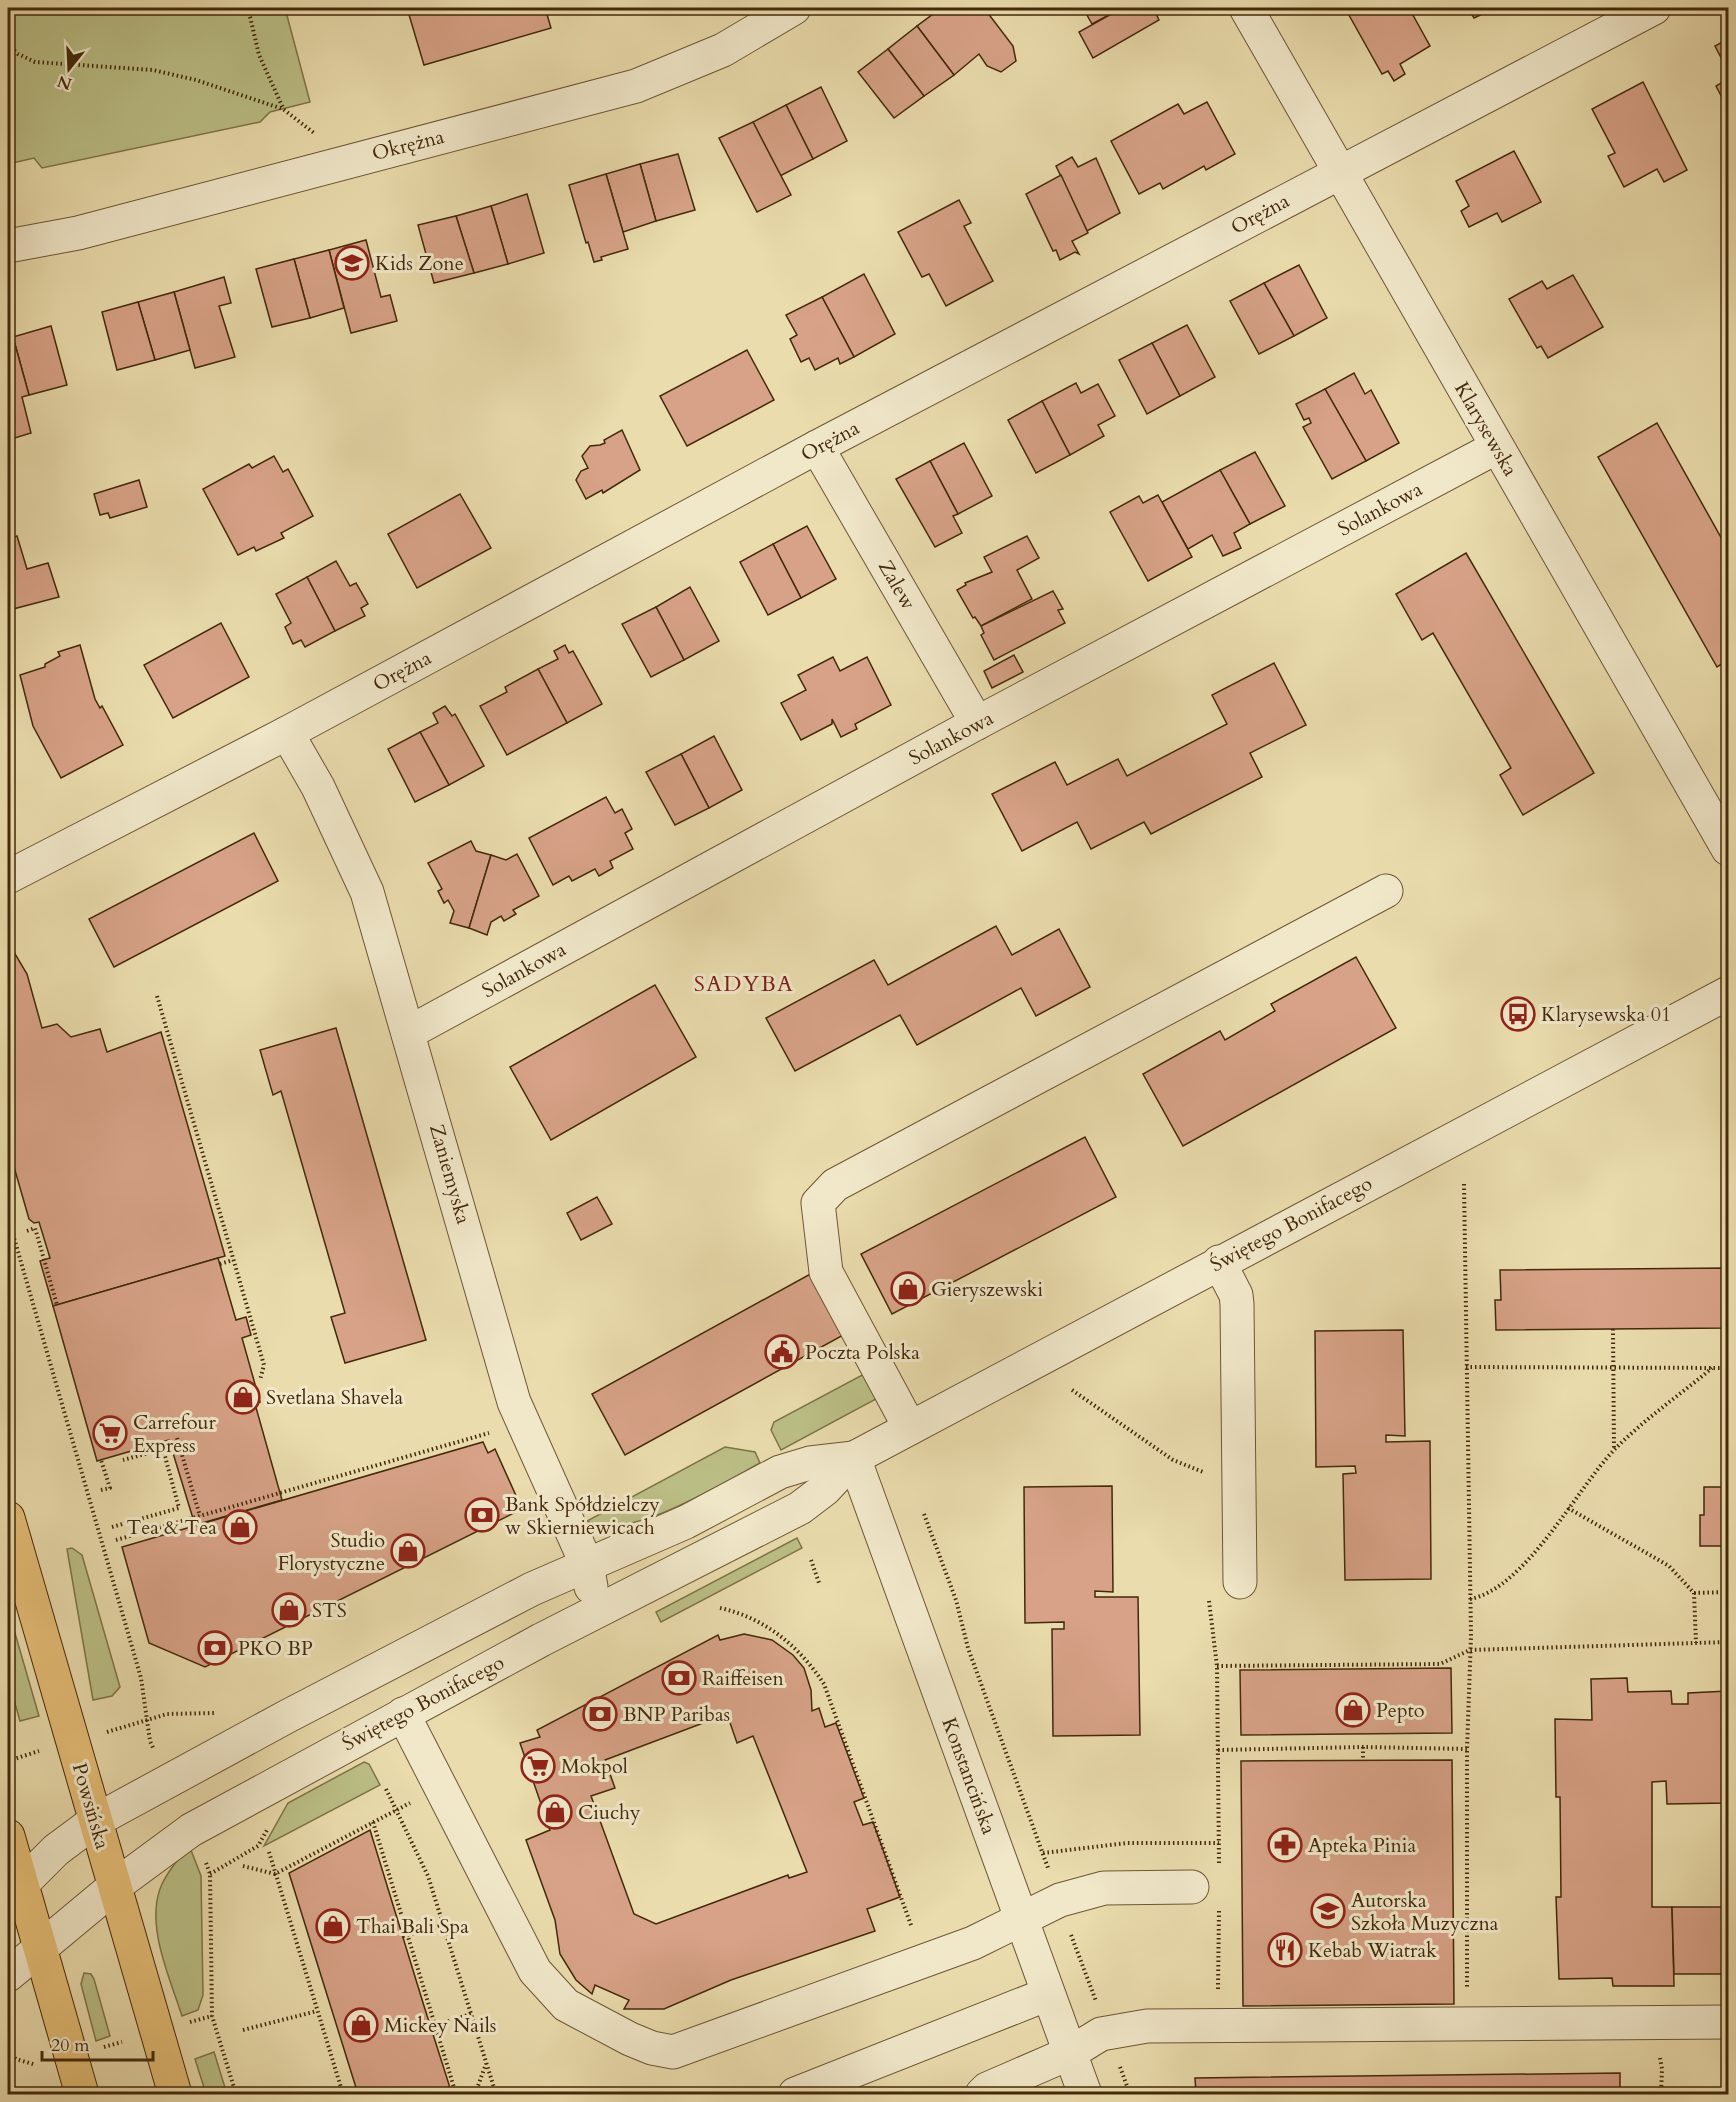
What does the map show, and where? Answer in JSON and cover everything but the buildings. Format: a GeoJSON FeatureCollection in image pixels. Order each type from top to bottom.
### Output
{"type":"FeatureCollection","features":[{"type":"Feature","properties":{"kind":"main road","name":"Powsińska"},"geometry":{"type":"LineString","coordinates":[[8,1518],[175,2094]]}},
{"type":"Feature","properties":{"kind":"main road"},"geometry":{"type":"LineString","coordinates":[[8,1836],[14,1890],[40,1946],[82,2094]]}},
{"type":"Feature","properties":{"kind":"street","name":"Okrężna"},"geometry":{"type":"LineString","coordinates":[[8,246],[78,232],[636,86],[723,50],[794,8]]}},
{"type":"Feature","properties":{"kind":"street","name":"Klarysewska"},"geometry":{"type":"LineString","coordinates":[[1246,8],[1728,849]]}},
{"type":"Feature","properties":{"kind":"street","name":"Orężna"},"geometry":{"type":"LineString","coordinates":[[8,876],[287,733],[817,447],[1654,8]]}},
{"type":"Feature","properties":{"kind":"street","name":"Zalew"},"geometry":{"type":"LineString","coordinates":[[817,447],[977,723]]}},
{"type":"Feature","properties":{"kind":"street","name":"Solankowa"},"geometry":{"type":"LineString","coordinates":[[408,1033],[977,723],[1497,447]]}},
{"type":"Feature","properties":{"kind":"street","name":"Zaniemyska"},"geometry":{"type":"LineString","coordinates":[[287,733],[318,787],[367,892],[514,1402],[591,1577],[590,1601],[581,1619]]}},
{"type":"Feature","properties":{"kind":"street"},"geometry":{"type":"LineString","coordinates":[[910,1428],[826,1272],[818,1203],[835,1185],[1386,891]]}},
{"type":"Feature","properties":{"kind":"street","name":"Świętego Bonifacego"},"geometry":{"type":"LineString","coordinates":[[8,1975],[40,1946],[115,1886],[191,1830],[581,1619],[800,1508],[825,1489],[854,1458],[1728,993]]}},
{"type":"Feature","properties":{"kind":"street"},"geometry":{"type":"LineString","coordinates":[[1219,1262],[1236,1295],[1237,1304],[1240,1582]]}},
{"type":"Feature","properties":{"kind":"street","name":"Świętego Bonifacego"},"geometry":{"type":"LineString","coordinates":[[14,1890],[56,1850],[95,1821],[491,1610],[587,1564],[686,1522],[780,1472],[810,1463],[854,1458]]}},
{"type":"Feature","properties":{"kind":"street","name":"Konstancińska"},"geometry":{"type":"LineString","coordinates":[[854,1458],[1085,2094]]}},
{"type":"Feature","properties":{"kind":"street"},"geometry":{"type":"LineString","coordinates":[[403,1714],[535,1971],[566,2005],[652,2048],[673,2052],[973,1943],[1060,1900],[1104,1888],[1205,1894]]}},
{"type":"Feature","properties":{"kind":"street"},"geometry":{"type":"LineString","coordinates":[[795,2094],[1048,1994]]}},
{"type":"Feature","properties":{"kind":"street"},"geometry":{"type":"LineString","coordinates":[[982,2094],[987,2089],[1070,2053],[1108,2032],[1147,2026],[1728,2022]]}},
{"type":"Feature","properties":{"kind":"path"},"geometry":{"type":"LineString","coordinates":[[248,8],[259,55],[283,109]]}},
{"type":"Feature","properties":{"kind":"path"},"geometry":{"type":"LineString","coordinates":[[8,44],[18,54],[35,62],[153,70],[196,80],[283,109],[315,134]]}},
{"type":"Feature","properties":{"kind":"path"},"geometry":{"type":"LineString","coordinates":[[158,996],[264,1365],[260,1380]]}},
{"type":"Feature","properties":{"kind":"path"},"geometry":{"type":"LineString","coordinates":[[1464,1184],[1470,1599],[1467,1749],[1467,1981]]}},
{"type":"Feature","properties":{"kind":"path"},"geometry":{"type":"LineString","coordinates":[[8,1217],[141,1678],[150,1741],[159,1758]]}},
{"type":"Feature","properties":{"kind":"path"},"geometry":{"type":"LineString","coordinates":[[27,1231],[35,1228],[57,1305]]}},
{"type":"Feature","properties":{"kind":"path"},"geometry":{"type":"LineString","coordinates":[[220,1263],[233,1260]]}},
{"type":"Feature","properties":{"kind":"path"},"geometry":{"type":"LineString","coordinates":[[1613,1329],[1614,1450]]}},
{"type":"Feature","properties":{"kind":"path"},"geometry":{"type":"LineString","coordinates":[[1466,1367],[1728,1368]]}},
{"type":"Feature","properties":{"kind":"path"},"geometry":{"type":"LineString","coordinates":[[1470,1599],[1480,1598],[1521,1569],[1614,1450],[1712,1368]]}},
{"type":"Feature","properties":{"kind":"path"},"geometry":{"type":"LineString","coordinates":[[1072,1390],[1173,1460],[1206,1473],[1206,1461]]}},
{"type":"Feature","properties":{"kind":"path"},"geometry":{"type":"LineString","coordinates":[[116,1540],[493,1432]]}},
{"type":"Feature","properties":{"kind":"path"},"geometry":{"type":"LineString","coordinates":[[177,1438],[200,1516]]}},
{"type":"Feature","properties":{"kind":"path"},"geometry":{"type":"LineString","coordinates":[[112,1527],[179,1508],[163,1449],[123,1460]]}},
{"type":"Feature","properties":{"kind":"path"},"geometry":{"type":"LineString","coordinates":[[101,1460],[110,1488],[101,1490]]}},
{"type":"Feature","properties":{"kind":"path"},"geometry":{"type":"LineString","coordinates":[[1568,1508],[1669,1566],[1694,1593],[1696,1643]]}},
{"type":"Feature","properties":{"kind":"path"},"geometry":{"type":"LineString","coordinates":[[924,1514],[956,1600],[968,1648],[1130,2094]]}},
{"type":"Feature","properties":{"kind":"path"},"geometry":{"type":"LineString","coordinates":[[811,1560],[819,1583]]}},
{"type":"Feature","properties":{"kind":"path"},"geometry":{"type":"LineString","coordinates":[[1694,1593],[1728,1592]]}},
{"type":"Feature","properties":{"kind":"path"},"geometry":{"type":"LineString","coordinates":[[1209,1595],[1217,1666],[1219,1866]]}},
{"type":"Feature","properties":{"kind":"path"},"geometry":{"type":"LineString","coordinates":[[720,1608],[743,1613],[776,1632],[807,1658],[824,1684],[907,1918],[928,1958]]}},
{"type":"Feature","properties":{"kind":"path"},"geometry":{"type":"LineString","coordinates":[[1217,1666],[1440,1665],[1470,1650],[1728,1642]]}},
{"type":"Feature","properties":{"kind":"path"},"geometry":{"type":"LineString","coordinates":[[101,1733],[147,1720]]}},
{"type":"Feature","properties":{"kind":"path"},"geometry":{"type":"LineString","coordinates":[[1218,1750],[1363,1747],[1467,1749]]}},
{"type":"Feature","properties":{"kind":"path"},"geometry":{"type":"LineString","coordinates":[[1363,1747],[1364,1760]]}},
{"type":"Feature","properties":{"kind":"path"},"geometry":{"type":"LineString","coordinates":[[8,1761],[29,1754]]}},
{"type":"Feature","properties":{"kind":"path"},"geometry":{"type":"LineString","coordinates":[[386,1790],[428,1876],[496,2094]]}},
{"type":"Feature","properties":{"kind":"path"},"geometry":{"type":"LineString","coordinates":[[243,1866],[275,1874],[413,1802]]}},
{"type":"Feature","properties":{"kind":"path"},"geometry":{"type":"LineString","coordinates":[[373,1822],[405,1936],[456,2094]]}},
{"type":"Feature","properties":{"kind":"path"},"geometry":{"type":"LineString","coordinates":[[1043,1853],[1127,1843],[1219,1844]]}},
{"type":"Feature","properties":{"kind":"path"},"geometry":{"type":"LineString","coordinates":[[201,1852],[210,1874],[212,2016],[236,2094]]}},
{"type":"Feature","properties":{"kind":"path"},"geometry":{"type":"LineString","coordinates":[[268,1852],[343,2094]]}},
{"type":"Feature","properties":{"kind":"path"},"geometry":{"type":"LineString","coordinates":[[1205,1894],[1218,1958]]}},
{"type":"Feature","properties":{"kind":"path"},"geometry":{"type":"LineString","coordinates":[[405,1936],[443,1925]]}},
{"type":"Feature","properties":{"kind":"path"},"geometry":{"type":"LineString","coordinates":[[243,2030],[317,2011]]}},
{"type":"Feature","properties":{"kind":"path"},"geometry":{"type":"LineString","coordinates":[[433,2027],[471,2014]]}},
{"type":"Feature","properties":{"kind":"path"},"geometry":{"type":"LineString","coordinates":[[185,2024],[212,2016]]}},
{"type":"Feature","properties":{"kind":"path"},"geometry":{"type":"LineString","coordinates":[[8,2052],[23,2062],[42,2065]]}},
{"type":"Feature","properties":{"kind":"path"},"geometry":{"type":"LineString","coordinates":[[475,2094],[486,2063]]}},
{"type":"Feature","properties":{"kind":"green space"},"geometry":{"type":"Polygon","coordinates":[[[8,8],[285,8],[310,102],[270,112],[260,122],[42,168],[34,158],[8,164],[8,8]]]}},
{"type":"Feature","properties":{"kind":"green space"},"geometry":{"type":"Polygon","coordinates":[[[866,1373],[876,1399],[781,1450],[771,1430],[774,1422],[866,1373]]]}},
{"type":"Feature","properties":{"kind":"green space"},"geometry":{"type":"Polygon","coordinates":[[[725,1447],[755,1452],[760,1463],[700,1496],[649,1518],[604,1526],[587,1521],[725,1447]]]}},
{"type":"Feature","properties":{"kind":"green space"},"geometry":{"type":"Polygon","coordinates":[[[797,1538],[802,1548],[661,1622],[656,1612],[797,1538]]]}},
{"type":"Feature","properties":{"kind":"green space"},"geometry":{"type":"Polygon","coordinates":[[[72,1548],[82,1555],[120,1687],[112,1696],[93,1700],[67,1549],[72,1548]]]}},
{"type":"Feature","properties":{"kind":"green space"},"geometry":{"type":"Polygon","coordinates":[[[8,1609],[39,1716],[20,1721],[8,1679],[8,1609]]]}},
{"type":"Feature","properties":{"kind":"green space"},"geometry":{"type":"Polygon","coordinates":[[[364,1762],[369,1764],[380,1785],[264,1846],[288,1803],[364,1762]]]}},
{"type":"Feature","properties":{"kind":"green space"},"geometry":{"type":"Polygon","coordinates":[[[189,1845],[201,1876],[203,1995],[198,2010],[182,2016],[161,1950],[156,1916],[157,1899],[162,1884],[189,1845]]]}},
{"type":"Feature","properties":{"kind":"green space"},"geometry":{"type":"Polygon","coordinates":[[[84,1973],[91,1974],[94,1979],[110,2036],[96,2041],[81,1984],[84,1973]]]}},
{"type":"Feature","properties":{"kind":"green space"},"geometry":{"type":"Polygon","coordinates":[[[214,2052],[227,2094],[206,2094],[195,2059],[214,2052]]]}},
{"type":"Feature","properties":{"kind":"place","name":"Kids Zone"},"geometry":{"type":"Point","coordinates":[352,263]}},
{"type":"Feature","properties":{"kind":"place","name":"Klarysewska 01"},"geometry":{"type":"Point","coordinates":[1518,1014]}},
{"type":"Feature","properties":{"kind":"place","name":"Gieryszewski"},"geometry":{"type":"Point","coordinates":[908,1289]}},
{"type":"Feature","properties":{"kind":"place","name":"Poczta Polska"},"geometry":{"type":"Point","coordinates":[782,1352]}},
{"type":"Feature","properties":{"kind":"place","name":"Svetlana Shavela"},"geometry":{"type":"Point","coordinates":[243,1397]}},
{"type":"Feature","properties":{"kind":"place","name":"Carrefour Express"},"geometry":{"type":"Point","coordinates":[110,1433]}},
{"type":"Feature","properties":{"kind":"place","name":"Bank Spółdzielczy w Skierniewicach"},"geometry":{"type":"Point","coordinates":[482,1515]}},
{"type":"Feature","properties":{"kind":"place","name":"Tea & Tea"},"geometry":{"type":"Point","coordinates":[240,1527]}},
{"type":"Feature","properties":{"kind":"place","name":"Studio Florystyczne"},"geometry":{"type":"Point","coordinates":[408,1551]}},
{"type":"Feature","properties":{"kind":"place","name":"STS"},"geometry":{"type":"Point","coordinates":[289,1610]}},
{"type":"Feature","properties":{"kind":"place","name":"PKO BP"},"geometry":{"type":"Point","coordinates":[215,1648]}},
{"type":"Feature","properties":{"kind":"place","name":"Raiffeisen"},"geometry":{"type":"Point","coordinates":[679,1678]}},
{"type":"Feature","properties":{"kind":"place","name":"Pepto"},"geometry":{"type":"Point","coordinates":[1353,1710]}},
{"type":"Feature","properties":{"kind":"place","name":"BNP Paribas"},"geometry":{"type":"Point","coordinates":[600,1714]}},
{"type":"Feature","properties":{"kind":"place","name":"Mokpol"},"geometry":{"type":"Point","coordinates":[538,1766]}},
{"type":"Feature","properties":{"kind":"place","name":"Ciuchy"},"geometry":{"type":"Point","coordinates":[555,1812]}},
{"type":"Feature","properties":{"kind":"place","name":"Apteka Pinia"},"geometry":{"type":"Point","coordinates":[1285,1845]}},
{"type":"Feature","properties":{"kind":"place","name":"Autorska Szkoła Muzyczna"},"geometry":{"type":"Point","coordinates":[1328,1911]}},
{"type":"Feature","properties":{"kind":"place","name":"Thai Bali Spa"},"geometry":{"type":"Point","coordinates":[333,1926]}},
{"type":"Feature","properties":{"kind":"place","name":"Kebab Wiatrak"},"geometry":{"type":"Point","coordinates":[1285,1950]}},
{"type":"Feature","properties":{"kind":"place","name":"Mickey Nails"},"geometry":{"type":"Point","coordinates":[361,2025]}},
{"type":"Feature","properties":{"kind":"district","name":"SADYBA"},"geometry":{"type":"Point","coordinates":[744,984]}}]}
